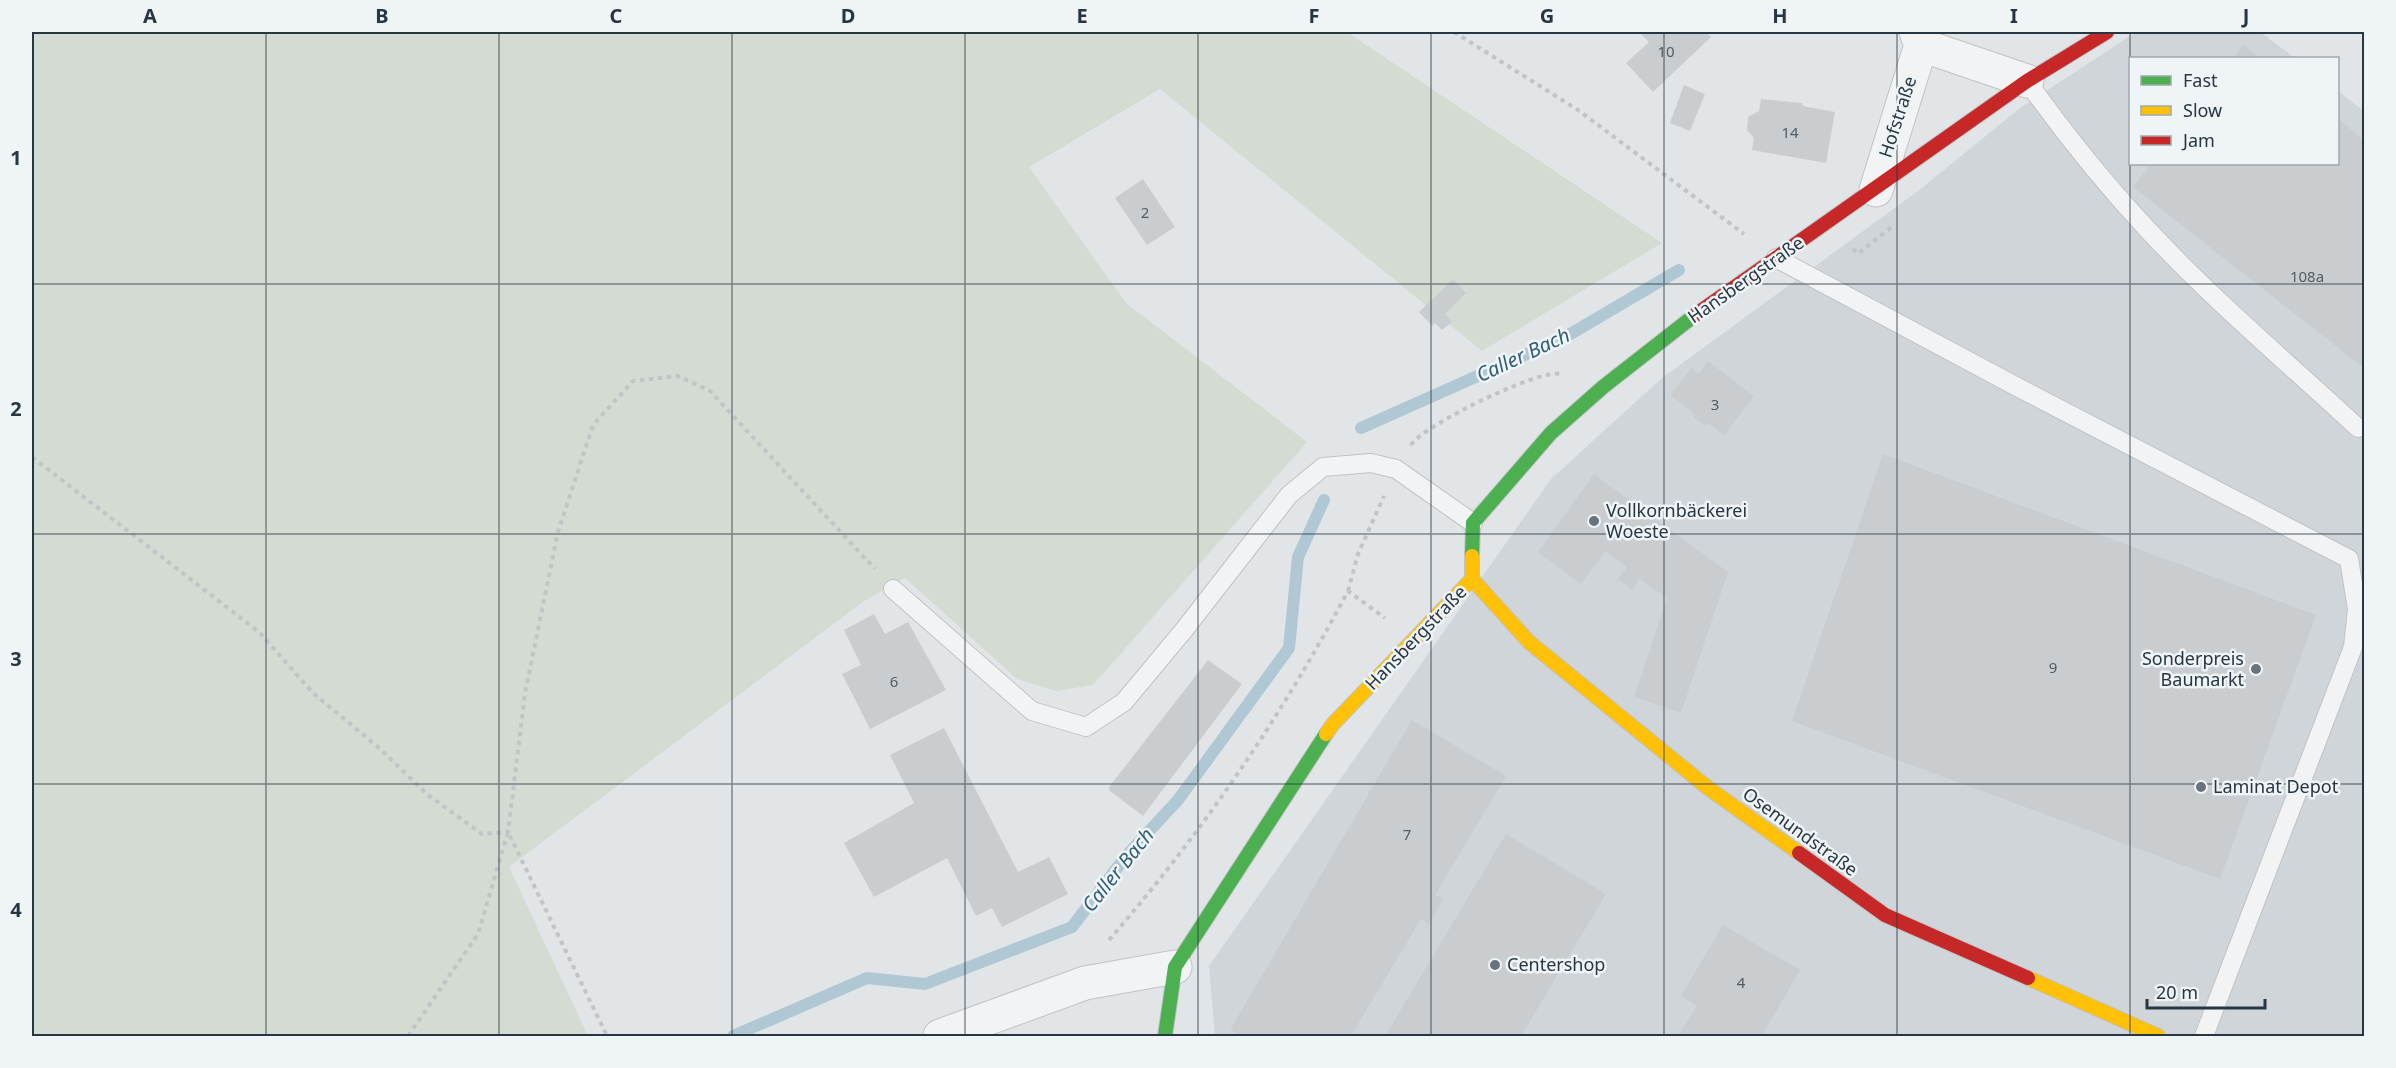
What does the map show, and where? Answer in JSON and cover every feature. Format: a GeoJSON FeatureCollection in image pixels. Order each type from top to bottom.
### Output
{"type":"FeatureCollection","features":[{"type":"Feature","properties":{"kind":"street","name":"Hansbergstraße"},"geometry":{"type":"LineString","coordinates":[[1175,967],[1333,724],[1473,579],[1473,523],[1551,433],[1603,387],[1723,294],[1875,190],[2027,81],[2107,32]]}},
{"type":"Feature","properties":{"kind":"street","name":"Hofstraße"},"geometry":{"type":"LineString","coordinates":[[1875,190],[1919,38],[2027,81]]}},
{"type":"Feature","properties":{"kind":"street","name":"Osemundstraße"},"geometry":{"type":"LineString","coordinates":[[1473,579],[1529,642],[1699,781],[1885,915],[2158,1036]]}},
{"type":"Feature","properties":{"kind":"street"},"geometry":{"type":"LineString","coordinates":[[940,1036],[1085,982],[1175,967],[1165,1036]]}},
{"type":"Feature","properties":{"kind":"lane"},"geometry":{"type":"LineString","coordinates":[[2027,81],[2055,120],[2148,231],[2358,428]]}},
{"type":"Feature","properties":{"kind":"lane"},"geometry":{"type":"LineString","coordinates":[[1776,258],[2021,389],[2349,559],[2361,610],[2354,647],[2204,1036]]}},
{"type":"Feature","properties":{"kind":"lane"},"geometry":{"type":"LineString","coordinates":[[893,589],[1032,711],[1086,727],[1124,702],[1184,630],[1289,495],[1323,467],[1371,463],[1396,469],[1473,523]]}},
{"type":"Feature","properties":{"kind":"path"},"geometry":{"type":"LineString","coordinates":[[1454,32],[1578,110],[1752,240]]}},
{"type":"Feature","properties":{"kind":"path"},"geometry":{"type":"LineString","coordinates":[[1085,982],[1094,956],[1144,899],[1258,746],[1316,653],[1348,591],[1358,554],[1396,469],[1415,437],[1456,413],[1522,382],[1555,372],[1603,387]]}},
{"type":"Feature","properties":{"kind":"path"},"geometry":{"type":"LineString","coordinates":[[408,1036],[478,934],[508,832],[525,693],[558,532],[593,425],[633,381],[678,376],[710,391],[893,589]]}},
{"type":"Feature","properties":{"kind":"path"},"geometry":{"type":"LineString","coordinates":[[32,457],[259,632],[313,693],[378,747],[428,795],[482,834],[508,832]]}},
{"type":"Feature","properties":{"kind":"path"},"geometry":{"type":"LineString","coordinates":[[1348,591],[1414,639]]}},
{"type":"Feature","properties":{"kind":"path"},"geometry":{"type":"LineString","coordinates":[[508,832],[606,1036]]}},
{"type":"Feature","properties":{"kind":"shaded area"},"geometry":{"type":"Polygon","coordinates":[[[32,32],[1347,32],[1662,243],[1482,351],[1160,89],[1029,167],[1126,303],[1307,442],[1093,685],[1056,691],[1017,679],[905,578],[864,601],[509,867],[588,1036],[32,1036],[32,32]]]}},
{"type":"Feature","properties":{"kind":"shaded area"},"geometry":{"type":"Polygon","coordinates":[[[2136,32],[2260,32],[2294,57],[2129,57],[2129,165],[2339,165],[2339,92],[2364,111],[2364,1036],[1215,1036],[1209,966],[1551,479],[1662,378],[1918,191],[2020,108],[2136,32]]]}},
{"type":"Feature","properties":{"kind":"building"},"geometry":{"type":"Polygon","coordinates":[[[1639,32],[1706,32],[1711,37],[1653,92],[1626,63],[1649,42],[1639,32]]]}},
{"type":"Feature","properties":{"kind":"building"},"geometry":{"type":"Polygon","coordinates":[[[2243,45],[2260,57],[2234,57],[2243,45]]]}},
{"type":"Feature","properties":{"kind":"building"},"geometry":{"type":"Polygon","coordinates":[[[1684,85],[1705,94],[1690,131],[1670,123],[1684,85]]]}},
{"type":"Feature","properties":{"kind":"building"},"geometry":{"type":"Polygon","coordinates":[[[1761,99],[1802,103],[1803,106],[1835,112],[1826,163],[1752,150],[1754,138],[1747,130],[1748,117],[1759,111],[1761,99]]]}},
{"type":"Feature","properties":{"kind":"building"},"geometry":{"type":"Polygon","coordinates":[[[2339,120],[2364,140],[2364,368],[2133,187],[2150,165],[2339,165],[2339,120]]]}},
{"type":"Feature","properties":{"kind":"building"},"geometry":{"type":"Polygon","coordinates":[[[1143,179],[1175,227],[1147,245],[1115,198],[1143,179]]]}},
{"type":"Feature","properties":{"kind":"building"},"geometry":{"type":"Polygon","coordinates":[[[1453,279],[1466,293],[1445,314],[1452,322],[1442,330],[1435,323],[1432,326],[1419,312],[1453,279]]]}},
{"type":"Feature","properties":{"kind":"building"},"geometry":{"type":"Polygon","coordinates":[[[1708,361],[1754,396],[1724,435],[1708,423],[1706,426],[1693,417],[1695,414],[1670,395],[1692,368],[1699,374],[1708,361]]]}},
{"type":"Feature","properties":{"kind":"building"},"geometry":{"type":"Polygon","coordinates":[[[1883,454],[2316,615],[2220,879],[1792,721],[1883,454]]]}},
{"type":"Feature","properties":{"kind":"building"},"geometry":{"type":"Polygon","coordinates":[[[1594,474],[1728,572],[1681,713],[1634,697],[1667,598],[1640,579],[1632,590],[1618,579],[1627,567],[1605,551],[1581,584],[1538,552],[1594,474]]]}},
{"type":"Feature","properties":{"kind":"building"},"geometry":{"type":"Polygon","coordinates":[[[874,614],[885,634],[908,622],[946,690],[870,729],[842,674],[861,665],[844,630],[874,614]]]}},
{"type":"Feature","properties":{"kind":"building"},"geometry":{"type":"Polygon","coordinates":[[[1208,660],[1242,684],[1143,816],[1110,791],[1109,787],[1208,660]]]}},
{"type":"Feature","properties":{"kind":"building"},"geometry":{"type":"Polygon","coordinates":[[[1412,720],[1506,776],[1435,895],[1443,899],[1429,924],[1421,919],[1351,1036],[1240,1036],[1230,1030],[1412,720]]]}},
{"type":"Feature","properties":{"kind":"building"},"geometry":{"type":"Polygon","coordinates":[[[944,728],[1018,872],[1049,857],[1068,894],[1002,927],[992,908],[976,916],[947,858],[874,897],[844,843],[914,803],[890,755],[944,728]]]}},
{"type":"Feature","properties":{"kind":"building","name":"Centershop"},"geometry":{"type":"Polygon","coordinates":[[[1506,834],[1606,894],[1521,1036],[1385,1036],[1506,834]]]}},
{"type":"Feature","properties":{"kind":"building"},"geometry":{"type":"Polygon","coordinates":[[[1723,925],[1800,970],[1764,1032],[1772,1036],[1678,1036],[1697,1006],[1681,996],[1723,925]]]}},
{"type":"Feature","properties":{"kind":"waterway","name":"Caller Bach"},"geometry":{"type":"LineString","coordinates":[[1361,428],[1567,336],[1679,270]]}},
{"type":"Feature","properties":{"kind":"waterway","name":"Caller Bach"},"geometry":{"type":"LineString","coordinates":[[733,1036],[867,978],[925,984],[1072,927],[1127,855],[1178,800],[1289,648],[1298,557],[1324,500]]}},
{"type":"Feature","properties":{"kind":"traffic: fast"},"geometry":{"type":"LineString","coordinates":[[1472,556],[1473,523],[1551,433],[1603,387],[1695,315]]}},
{"type":"Feature","properties":{"kind":"traffic: fast"},"geometry":{"type":"LineString","coordinates":[[1165,1036],[1175,967],[1326,734]]}},
{"type":"Feature","properties":{"kind":"traffic: slow"},"geometry":{"type":"LineString","coordinates":[[1326,734],[1472,579],[1472,556]]}},
{"type":"Feature","properties":{"kind":"traffic: slow"},"geometry":{"type":"LineString","coordinates":[[1472,579],[1529,642],[1708,788],[1799,853]]}},
{"type":"Feature","properties":{"kind":"traffic: slow"},"geometry":{"type":"LineString","coordinates":[[2028,978],[2158,1036]]}},
{"type":"Feature","properties":{"kind":"traffic: jam"},"geometry":{"type":"LineString","coordinates":[[1695,315],[2027,81],[2107,32]]}},
{"type":"Feature","properties":{"kind":"traffic: jam"},"geometry":{"type":"LineString","coordinates":[[1799,853],[1885,915],[2028,978]]}},
{"type":"Feature","properties":{"kind":"place","name":"Vollkornbäckerei Woeste"},"geometry":{"type":"Point","coordinates":[1594,521]}},
{"type":"Feature","properties":{"kind":"place","name":"Sonderpreis Baumarkt"},"geometry":{"type":"Point","coordinates":[2256,669]}},
{"type":"Feature","properties":{"kind":"place","name":"Laminat Depot"},"geometry":{"type":"Point","coordinates":[2201,787]}},
{"type":"Feature","properties":{"kind":"place","name":"Centershop"},"geometry":{"type":"Point","coordinates":[1495,965]}}]}
